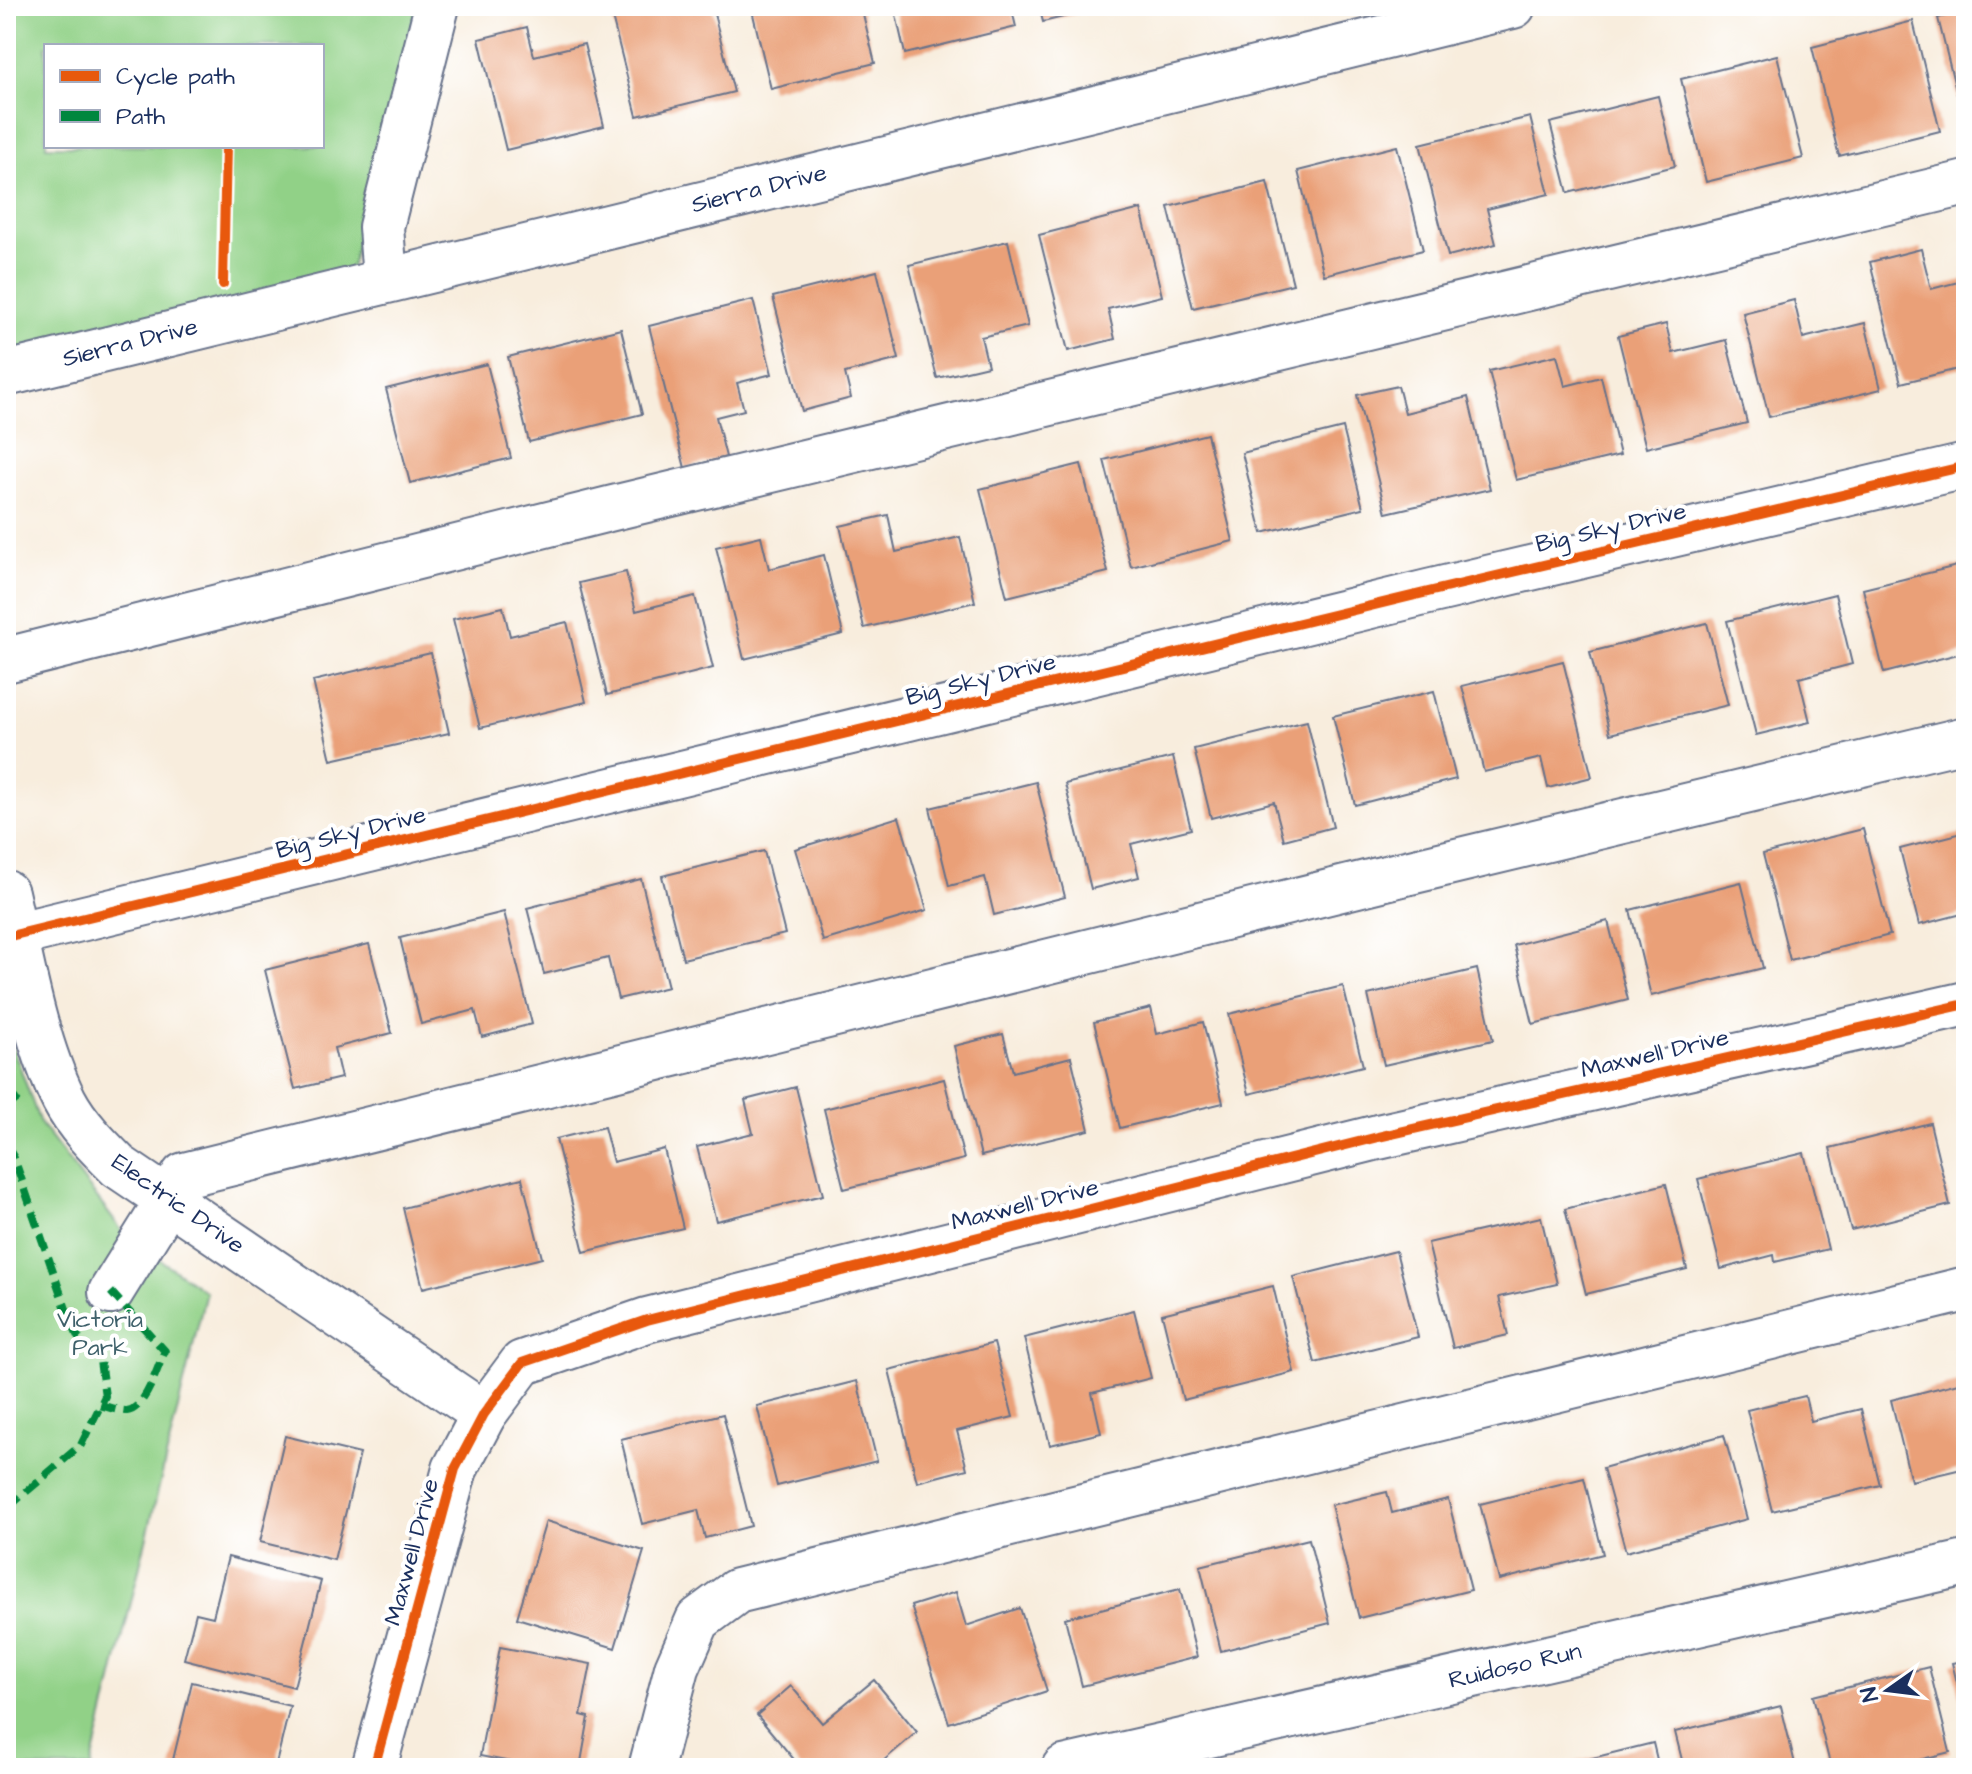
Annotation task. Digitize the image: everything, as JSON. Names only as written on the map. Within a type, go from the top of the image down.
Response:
[{"type":"street","points":[[385,279],[381,227],[437,6]]},
{"type":"street","name":"Sierra Drive","points":[[6,374],[1513,6]]},
{"type":"street","points":[[6,660],[613,508],[1966,183]]},
{"type":"street","name":"Big Sky Drive","points":[[11,936],[1412,596],[1966,466]]},
{"type":"street","points":[[111,1292],[184,1175],[1406,873],[1966,739]]},
{"type":"street","name":"Electric Drive","points":[[6,893],[11,936],[46,1058],[64,1101],[86,1132],[118,1166],[484,1414]]},
{"type":"street","name":"Maxwell Drive","points":[[374,1768],[455,1469],[484,1414],[522,1363],[647,1320],[1378,1137],[1966,1004]]},
{"type":"street","points":[[651,1768],[677,1668],[698,1620],[737,1591],[1966,1289]]},
{"type":"street","name":"Ruidoso Run","points":[[1064,1768],[1966,1563]]},
{"type":"green space","points":[[6,6],[417,6],[349,276],[6,357]]},
{"type":"green space","name":"Victoria Park","points":[[6,1028],[40,1123],[126,1236],[206,1292],[91,1768],[6,1768]]},
{"type":"building","points":[[658,6],[712,6],[734,92],[637,116],[612,17]]},
{"type":"building","points":[[751,6],[861,6],[875,63],[771,89]]},
{"type":"building","points":[[894,6],[1011,6],[1016,27],[905,54]]},
{"type":"building","points":[[1039,6],[1104,6],[1104,7],[1043,22]]},
{"type":"building","points":[[1966,11],[1966,126],[1965,127],[1938,18]]},
{"type":"building","points":[[1913,21],[1940,131],[1839,156],[1812,47]]},
{"type":"building","points":[[527,27],[534,56],[584,44],[604,126],[506,150],[479,39]]},
{"type":"building","points":[[1777,55],[1803,158],[1706,182],[1681,79]]},
{"type":"building","points":[[1658,96],[1675,166],[1568,193],[1550,123]]},
{"type":"building","points":[[1530,117],[1549,194],[1487,209],[1496,244],[1448,256],[1420,144]]},
{"type":"building","points":[[1397,146],[1423,250],[1324,275],[1298,171]]},
{"type":"building","points":[[1267,182],[1293,284],[1193,308],[1168,207]]},
{"type":"building","points":[[1141,209],[1162,296],[1108,309],[1115,339],[1068,351],[1039,235]]},
{"type":"building","points":[[1008,241],[1028,326],[981,337],[988,366],[937,378],[909,265]]},
{"type":"building","points":[[1921,249],[1931,289],[1966,280],[1966,367],[1901,383],[1870,262]]},
{"type":"building","points":[[877,271],[899,359],[845,373],[851,398],[802,411],[773,297]]},
{"type":"building","points":[[753,300],[772,374],[737,383],[744,410],[716,417],[726,457],[685,468],[649,326]]},
{"type":"building","points":[[1794,300],[1803,338],[1865,323],[1881,389],[1769,417],[1743,313]]},
{"type":"building","points":[[1666,324],[1673,353],[1726,340],[1747,423],[1646,448],[1618,336]]},
{"type":"building","points":[[621,329],[642,414],[529,442],[508,357]]},
{"type":"building","points":[[1557,355],[1565,386],[1601,377],[1620,455],[1516,480],[1489,371]]},
{"type":"building","points":[[487,364],[511,458],[410,483],[386,389]]},
{"type":"building","points":[[1398,386],[1405,413],[1468,397],[1490,489],[1386,513],[1357,395]]},
{"type":"building","points":[[1343,428],[1363,508],[1262,533],[1242,453]]},
{"type":"building","points":[[1207,434],[1233,541],[1131,567],[1104,460]]},
{"type":"building","points":[[1081,464],[1108,572],[1007,597],[980,489]]},
{"type":"building","points":[[888,515],[896,552],[960,537],[975,602],[864,628],[840,526]]},
{"type":"building","points":[[761,536],[769,569],[824,555],[843,634],[744,659],[716,547]]},
{"type":"building","points":[[1965,564],[1966,652],[1884,673],[1863,589]]},
{"type":"building","points":[[626,572],[636,611],[695,596],[713,668],[607,695],[579,583]]},
{"type":"building","points":[[1835,594],[1852,664],[1799,678],[1810,722],[1756,735],[1727,621]]},
{"type":"building","points":[[503,607],[510,636],[567,622],[586,702],[480,728],[453,619]]},
{"type":"building","points":[[1707,623],[1728,705],[1610,734],[1590,652]]},
{"type":"building","points":[[431,653],[449,733],[331,760],[313,681]]},
{"type":"building","points":[[1563,661],[1592,777],[1548,788],[1541,758],[1484,772],[1462,686]]},
{"type":"building","points":[[1434,691],[1456,779],[1355,805],[1333,716]]},
{"type":"building","points":[[1307,721],[1333,827],[1284,840],[1274,802],[1211,818],[1194,749]]},
{"type":"building","points":[[1173,757],[1191,829],[1131,844],[1139,877],[1091,889],[1065,784]]},
{"type":"building","points":[[1036,782],[1065,897],[994,915],[985,877],[949,886],[930,808]]},
{"type":"building","points":[[899,817],[927,910],[823,941],[795,849]]},
{"type":"building","points":[[1863,829],[1890,935],[1790,960],[1763,854]]},
{"type":"building","points":[[1966,832],[1966,913],[1919,925],[1900,849]]},
{"type":"building","points":[[764,851],[785,934],[683,959],[662,876]]},
{"type":"building","points":[[641,879],[668,987],[618,999],[608,958],[544,974],[527,908]]},
{"type":"building","points":[[1741,882],[1763,968],[1651,996],[1630,910]]},
{"type":"building","points":[[504,912],[532,1024],[482,1037],[475,1010],[421,1024],[400,938]]},
{"type":"building","points":[[1608,921],[1628,1000],[1533,1024],[1514,945]]},
{"type":"building","points":[[369,944],[392,1033],[334,1048],[341,1078],[295,1089],[265,970]]},
{"type":"building","points":[[1477,969],[1493,1040],[1384,1065],[1368,995]]},
{"type":"building","points":[[1343,986],[1363,1066],[1249,1094],[1229,1014]]},
{"type":"building","points":[[1151,1008],[1157,1034],[1203,1022],[1223,1103],[1120,1128],[1094,1022]]},
{"type":"building","points":[[1003,1034],[1013,1072],[1071,1057],[1089,1130],[981,1156],[954,1046]]},
{"type":"building","points":[[944,1079],[964,1159],[844,1189],[824,1109]]},
{"type":"building","points":[[796,1087],[823,1195],[716,1221],[697,1147],[753,1133],[745,1100]]},
{"type":"building","points":[[1930,1123],[1950,1205],[1851,1230],[1830,1148]]},
{"type":"building","points":[[604,1127],[613,1162],[664,1149],[683,1228],[584,1252],[556,1139]]},
{"type":"building","points":[[1804,1153],[1828,1249],[1775,1262],[1774,1255],[1721,1269],[1698,1179]]},
{"type":"building","points":[[522,1178],[542,1258],[423,1288],[403,1208]]},
{"type":"building","points":[[1666,1184],[1687,1269],[1586,1294],[1565,1209]]},
{"type":"building","points":[[1541,1217],[1557,1284],[1499,1297],[1508,1335],[1453,1348],[1428,1243]]},
{"type":"building","points":[[1396,1251],[1418,1337],[1315,1363],[1293,1277]]},
{"type":"building","points":[[1273,1286],[1294,1372],[1183,1400],[1162,1314]]},
{"type":"building","points":[[1134,1310],[1151,1378],[1092,1393],[1101,1433],[1050,1445],[1024,1338]]},
{"type":"building","points":[[994,1343],[1013,1417],[957,1431],[967,1469],[917,1482],[889,1370]]},
{"type":"building","points":[[857,1381],[877,1461],[777,1486],[757,1406]]},
{"type":"building","points":[[1966,1381],[1966,1468],[1911,1481],[1891,1400]]},
{"type":"building","points":[[1805,1396],[1811,1421],[1861,1409],[1880,1485],[1772,1511],[1747,1410]]},
{"type":"building","points":[[723,1414],[751,1526],[705,1538],[698,1510],[642,1524],[621,1439]]},
{"type":"building","points":[[1724,1435],[1747,1519],[1626,1552],[1603,1468]]},
{"type":"building","points":[[285,1436],[360,1454],[334,1560],[260,1542]]},
{"type":"building","points":[[1584,1478],[1603,1554],[1499,1580],[1480,1504]]},
{"type":"building","points":[[1387,1492],[1392,1513],[1448,1499],[1471,1590],[1359,1618],[1331,1505]]},
{"type":"building","points":[[546,1521],[644,1551],[615,1648],[517,1618]]},
{"type":"building","points":[[1309,1539],[1330,1623],[1221,1651],[1200,1566]]},
{"type":"building","points":[[228,1557],[321,1581],[294,1687],[184,1659],[196,1613],[213,1617]]},
{"type":"building","points":[[1180,1589],[1197,1657],[1082,1686],[1065,1618]]},
{"type":"building","points":[[956,1592],[966,1626],[1020,1608],[1047,1691],[949,1723],[911,1606]]},
{"type":"building","points":[[500,1647],[591,1664],[581,1715],[589,1717],[580,1768],[543,1768],[480,1756]]},
{"type":"building","points":[[1966,1660],[1966,1714],[1965,1714],[1952,1663]]},
{"type":"building","points":[[1929,1667],[1950,1752],[1911,1762],[1913,1768],[1831,1768],[1813,1696]]},
{"type":"building","points":[[874,1680],[917,1732],[875,1768],[801,1768],[757,1715],[791,1686],[822,1723]]},
{"type":"building","points":[[192,1682],[290,1706],[275,1768],[171,1768]]},
{"type":"building","points":[[1781,1706],[1796,1768],[1684,1768],[1675,1732]]},
{"type":"building","points":[[1653,1743],[1659,1768],[1556,1768],[1556,1767]]},
{"type":"marked path","points":[[6,1107],[24,1094]]},
{"type":"marked path","points":[[6,1145],[14,1158],[78,1337],[100,1361],[105,1396],[81,1445],[6,1509]]},
{"type":"marked path","points":[[100,1405],[124,1411],[134,1409],[145,1395],[165,1351],[111,1292]]},
{"type":"cycle path","points":[[223,284],[226,148]]},
{"type":"cycle path","points":[[6,937],[1428,592],[1966,466]]},
{"type":"cycle path","points":[[374,1768],[455,1469],[484,1414],[522,1363],[647,1320],[1378,1137],[1966,1004]]}]
